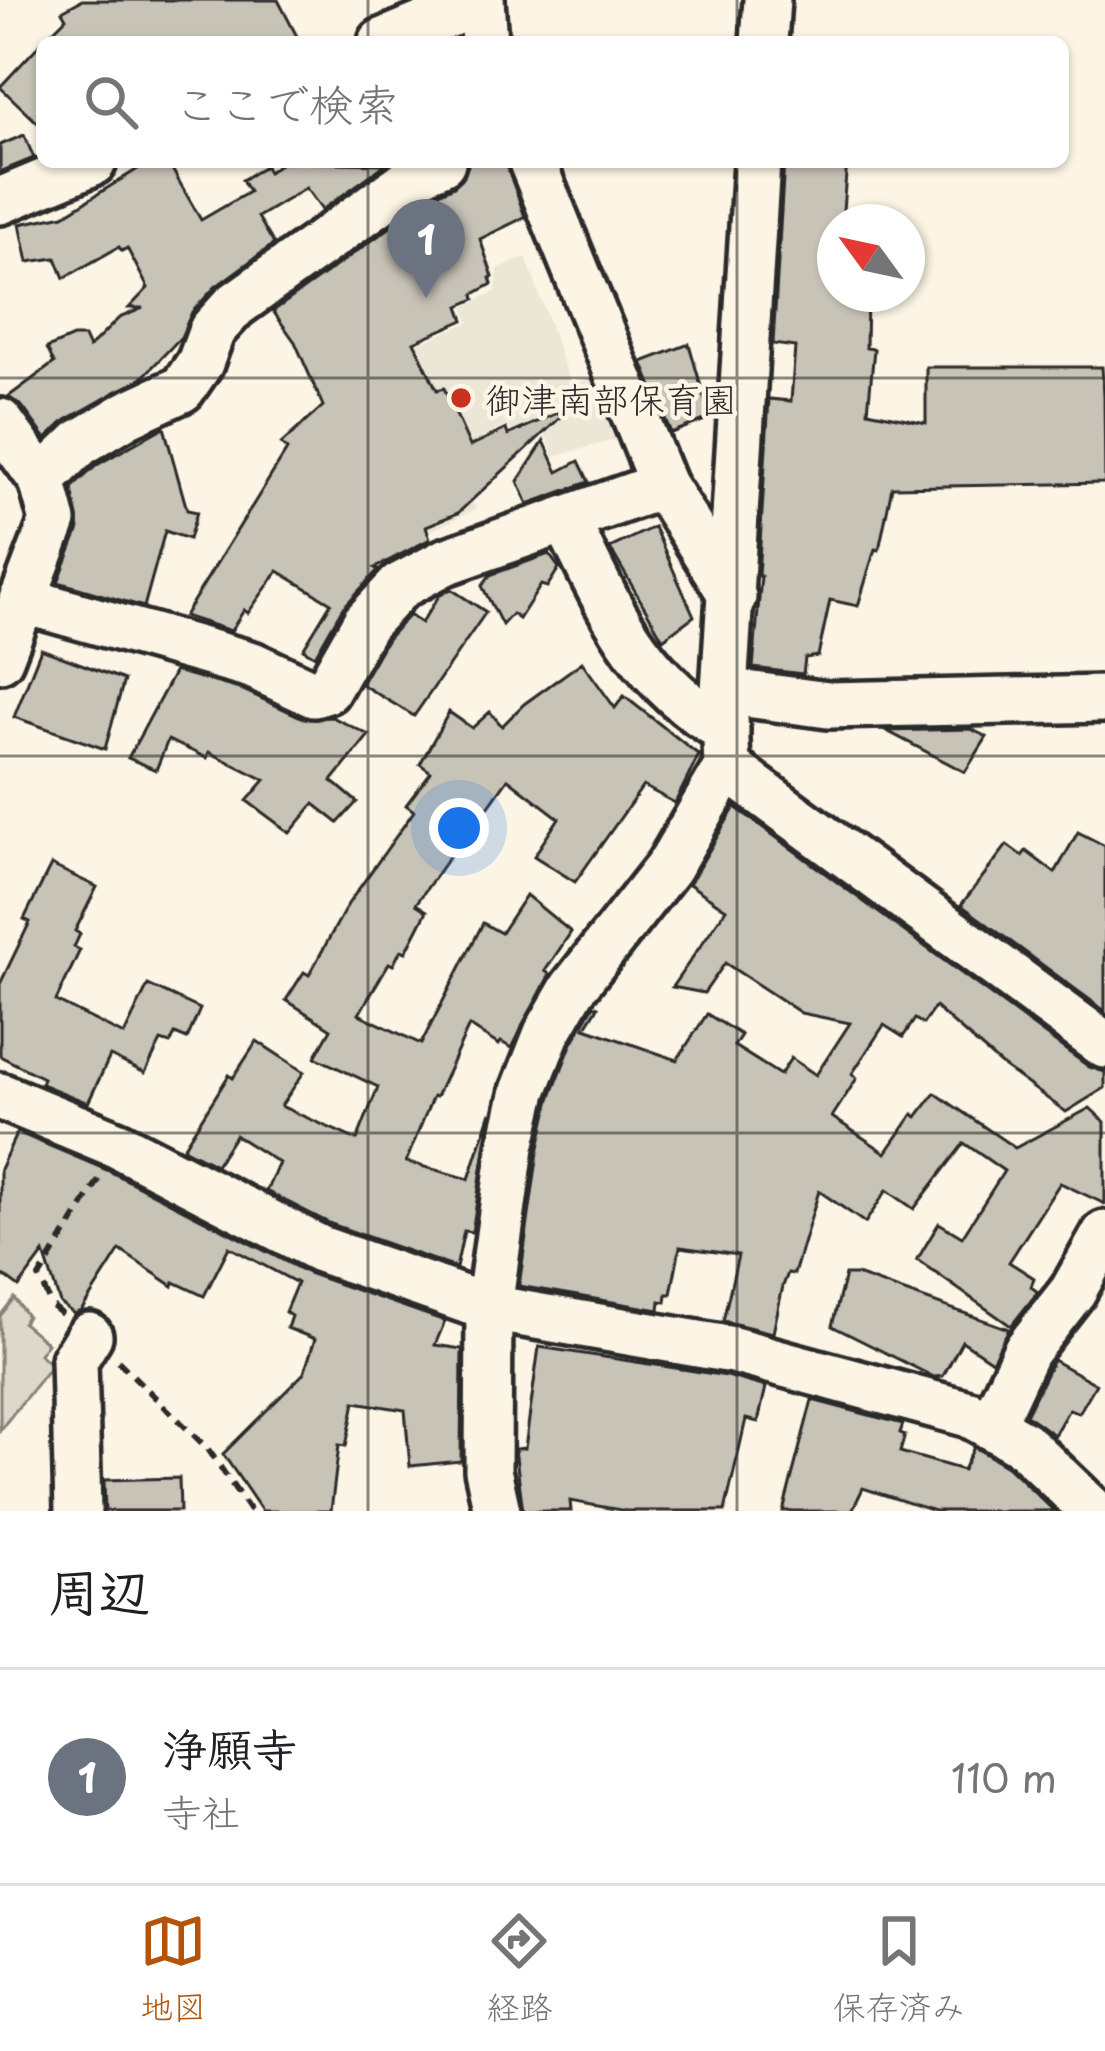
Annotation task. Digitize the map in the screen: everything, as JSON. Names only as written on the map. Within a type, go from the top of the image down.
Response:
[{"type":"street","points":[[396,36],[481,0],[484,36]]},
{"type":"street","points":[[764,36],[766,0]]},
{"type":"street","points":[[0,201],[79,168]]},
{"type":"street","points":[[42,480],[80,443],[182,389],[200,363],[212,330],[235,305],[428,168]]},
{"type":"street","points":[[534,168],[663,485],[733,597]]},
{"type":"street","points":[[497,1511],[488,1471],[489,1308],[511,1147],[524,1091],[547,1033],[572,988],[669,866],[726,729],[758,168]]},
{"type":"street","points":[[0,422],[42,480],[52,520],[0,658]]},
{"type":"street","points":[[22,600],[252,665],[314,694],[327,690],[365,622],[400,586],[445,562],[663,485]]},
{"type":"street","points":[[567,522],[624,638],[655,674],[1105,1045]]},
{"type":"street","points":[[726,729],[828,705],[1105,699]]},
{"type":"street","points":[[0,1096],[118,1145],[320,1250],[489,1308],[733,1350],[969,1414],[1023,1444],[1093,1511]]},
{"type":"street","points":[[992,1426],[1026,1352],[1089,1298],[1105,1234]]},
{"type":"street","points":[[78,1511],[74,1360],[88,1336]]},
{"type":"path","points":[[118,1145],[39,1277],[51,1305],[208,1449],[250,1511]]},
{"type":"shaded area","name":"御津南部保育園","points":[[526,257],[571,385],[595,376],[618,439],[554,457],[546,435],[519,447],[508,425],[454,452],[476,509],[431,531],[374,410],[334,426],[301,362],[379,314],[396,353],[469,322],[464,307],[496,291],[498,269]]},
{"type":"shaded area","points":[[14,1298],[27,1316],[23,1323],[47,1343],[39,1354],[52,1365],[0,1430],[0,1316]]},
{"type":"building","points":[[82,0],[278,0],[297,36],[48,36],[66,18],[62,11]]},
{"type":"building","points":[[36,48],[36,121],[0,87]]},
{"type":"building","points":[[24,135],[34,158],[0,172],[0,145]]},
{"type":"building","points":[[139,168],[171,168],[201,220],[249,192],[242,180],[262,168],[268,172],[274,168],[380,168],[322,210],[306,188],[258,217],[274,244],[215,287],[192,312],[181,337],[142,378],[66,420],[46,439],[22,406],[8,397],[54,363],[47,348],[84,337],[89,348],[119,318],[143,308],[129,308],[148,288],[127,248],[119,247],[64,278],[56,258],[28,262],[20,224],[64,215]]},
{"type":"building","points":[[467,168],[508,168],[525,217],[480,239],[492,284],[459,306],[464,320],[414,342],[437,390],[444,388],[470,446],[506,429],[508,435],[560,412],[563,415],[458,513],[426,526],[430,539],[375,568],[378,570],[342,609],[315,656],[303,649],[331,603],[278,571],[231,631],[184,616],[287,450],[281,444],[323,406],[295,342],[273,311],[464,177]]},
{"type":"building","points":[[784,168],[846,168],[844,204],[817,204],[817,312],[867,312],[866,348],[874,349],[868,411],[926,423],[926,367],[1102,367],[1105,483],[892,487],[879,550],[875,549],[858,606],[830,600],[818,656],[805,658],[803,674],[753,668],[769,399],[791,401],[795,347],[773,344]]},
{"type":"building","points":[[689,344],[710,418],[671,433],[642,362]]},
{"type":"building","points":[[164,427],[187,510],[197,512],[189,539],[165,531],[144,607],[58,582],[79,529],[72,488],[97,465]]},
{"type":"building","points":[[544,441],[558,472],[579,461],[589,482],[528,504],[518,481]]},
{"type":"building","points":[[654,527],[694,616],[663,639],[610,548]]},
{"type":"building","points":[[549,554],[559,568],[547,587],[541,585],[519,619],[512,614],[502,625],[482,586],[490,575]]},
{"type":"building","points":[[451,589],[486,612],[414,716],[361,684],[387,639],[409,615],[421,623],[439,596]]},
{"type":"building","points":[[41,649],[124,680],[105,749],[14,717]]},
{"type":"building","points":[[582,662],[615,708],[624,696],[699,755],[675,803],[643,786],[575,882],[534,856],[559,818],[508,779],[476,824],[467,818],[454,836],[460,841],[416,904],[427,911],[406,952],[401,950],[393,965],[389,963],[359,1014],[421,1044],[483,923],[501,933],[526,895],[571,932],[545,971],[550,974],[512,1048],[469,1026],[406,1162],[469,1179],[491,1112],[472,1232],[464,1231],[456,1268],[331,1224],[266,1191],[279,1163],[235,1135],[216,1165],[183,1148],[229,1075],[233,1078],[257,1041],[304,1072],[281,1106],[357,1140],[378,1087],[315,1057],[331,1029],[286,1000],[304,972],[309,975],[348,904],[414,811],[406,805],[431,772],[420,764],[449,712],[472,728],[490,712],[502,726]]},
{"type":"building","points":[[175,671],[243,690],[303,718],[332,717],[369,735],[332,781],[357,802],[338,823],[314,804],[290,833],[247,801],[265,780],[209,752],[207,758],[168,740],[156,770],[128,758]]},
{"type":"building","points":[[971,729],[987,737],[965,772],[887,731]]},
{"type":"building","points":[[735,807],[1089,1067],[1105,1072],[1105,1088],[1066,1112],[1000,1064],[935,1007],[923,1024],[915,1019],[903,1037],[884,1025],[852,1074],[857,1078],[832,1117],[886,1153],[913,1114],[917,1117],[935,1093],[1015,1148],[1090,1108],[1105,1122],[1105,1204],[1060,1183],[1009,1262],[1034,1278],[1031,1287],[1038,1292],[1011,1326],[917,1260],[939,1223],[962,1237],[1004,1171],[964,1143],[914,1209],[887,1190],[865,1223],[819,1191],[794,1274],[788,1273],[783,1286],[773,1333],[723,1321],[738,1255],[680,1247],[671,1294],[666,1302],[660,1301],[659,1310],[519,1286],[550,1099],[571,1045],[594,1005],[598,1007],[585,1028],[677,1060],[707,1014],[741,1035],[734,1046],[780,1075],[791,1058],[816,1075],[850,1023],[801,1013],[725,963],[704,993],[672,987],[726,909],[689,884]]},
{"type":"building","points":[[1078,832],[1105,846],[1105,1011],[961,905],[1007,845],[1022,856],[1026,851],[1055,873]]},
{"type":"building","points":[[51,865],[97,887],[75,931],[80,934],[74,947],[80,950],[56,1001],[124,1035],[148,985],[200,1009],[187,1039],[175,1034],[170,1044],[161,1041],[145,1073],[110,1056],[88,1103],[41,1084],[43,1078],[0,1056],[0,984]]},
{"type":"building","points":[[17,1132],[107,1170],[308,1273],[445,1321],[435,1345],[462,1349],[461,1461],[410,1466],[405,1410],[355,1402],[346,1446],[339,1445],[331,1511],[262,1511],[223,1454],[304,1373],[315,1339],[287,1328],[291,1316],[285,1312],[297,1283],[229,1247],[204,1296],[174,1282],[173,1286],[120,1250],[81,1311],[74,1314],[60,1303],[44,1253],[19,1287],[0,1273],[0,1169]]},
{"type":"building","points":[[845,1275],[857,1275],[1009,1329],[992,1361],[962,1341],[943,1376],[934,1377],[832,1326]]},
{"type":"building","points":[[539,1347],[727,1376],[766,1387],[758,1422],[746,1419],[725,1511],[626,1511],[570,1501],[571,1511],[523,1511],[515,1449],[525,1448]]},
{"type":"building","points":[[1053,1360],[1096,1384],[1079,1413],[1069,1409],[1054,1435],[1026,1415]]},
{"type":"building","points":[[812,1400],[903,1424],[900,1452],[963,1470],[974,1447],[1007,1466],[1054,1511],[934,1511],[863,1488],[852,1511],[783,1511]]},
{"type":"building","points":[[179,1478],[180,1511],[105,1511],[104,1480]]},
{"type":"place","name":"浄願寺","points":[[426,298]]},
{"type":"place","name":"御津南部保育園","points":[[461,398]]}]
